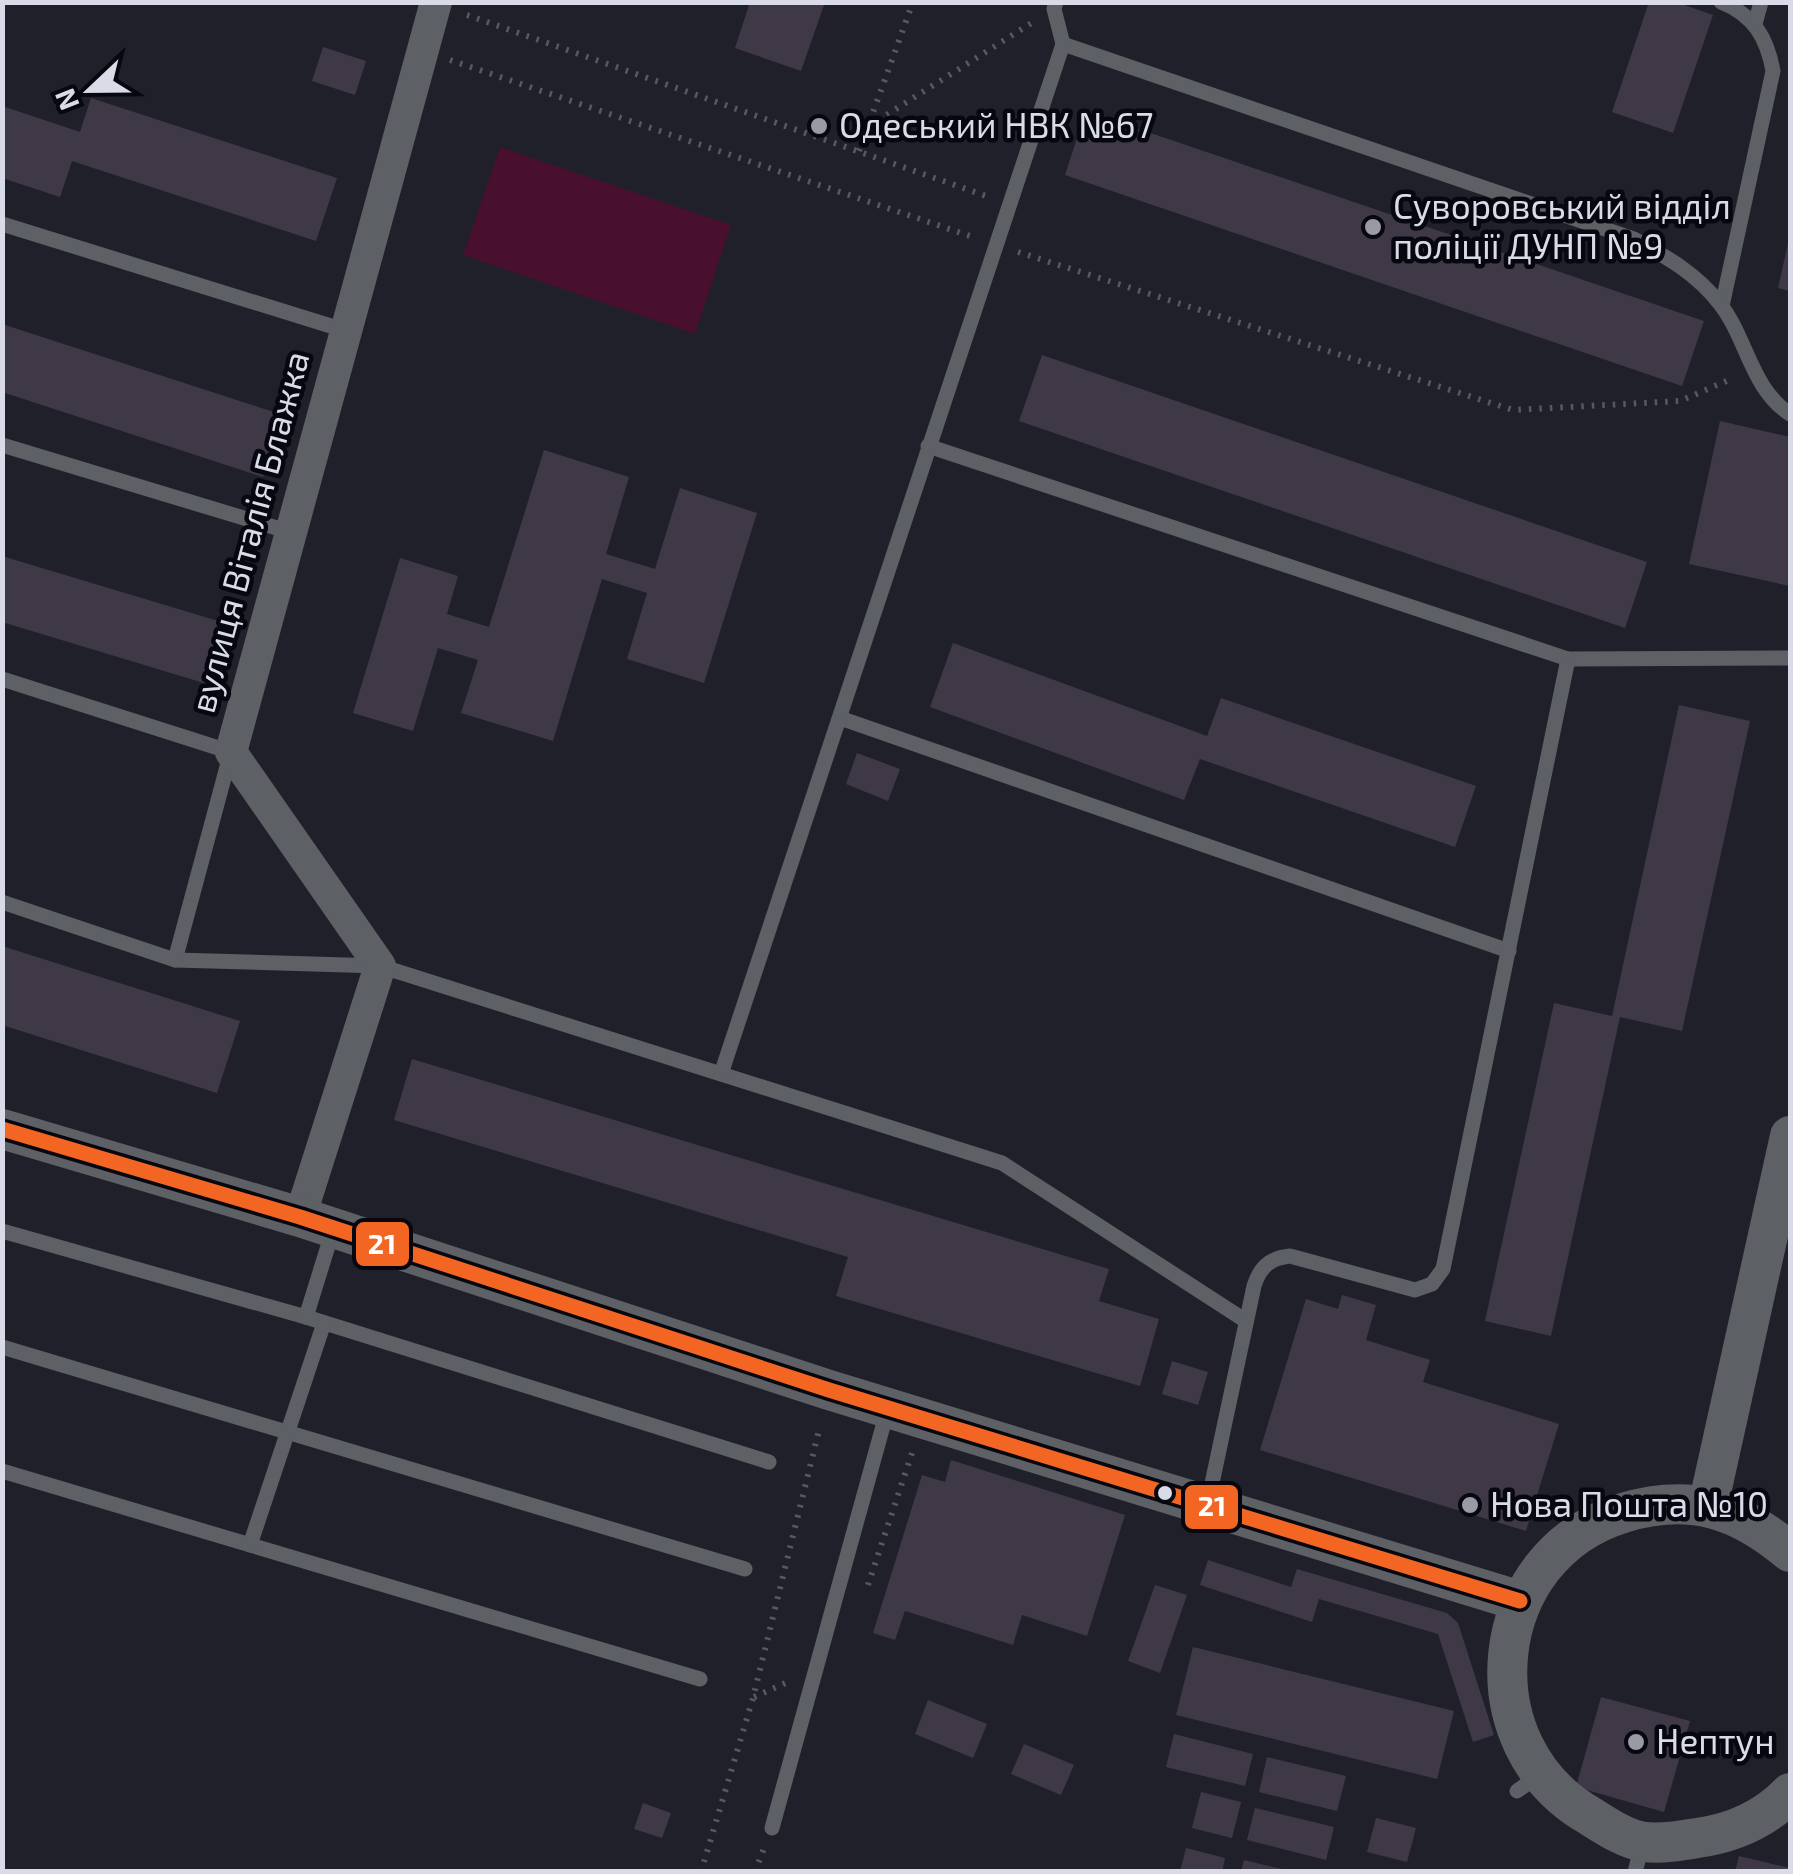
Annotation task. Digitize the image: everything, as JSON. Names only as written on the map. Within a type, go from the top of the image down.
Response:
[{"type":"street","name":"вулиця Віталія Блажка","points":[[380,966],[231,752],[437,4]]},
{"type":"street","points":[[316,1223],[380,966]]},
{"type":"street","points":[[2,1129],[316,1223],[829,1390],[1520,1602]]},
{"type":"street","points":[[1708,1506],[1790,1136]]},
{"type":"street","points":[[1790,1552],[1760,1526],[1708,1506],[1652,1504],[1598,1521],[1552,1554],[1520,1602],[1506,1656],[1509,1711],[1530,1762],[1529,1782],[1616,1832],[1639,1856],[1670,1842],[1726,1834],[1775,1809],[1790,1793]]},
{"type":"lane","points":[[1721,2],[1756,24],[1768,46],[1773,70],[1722,306]]},
{"type":"lane","points":[[1756,24],[1760,2]]},
{"type":"lane","points":[[722,1074],[1063,44],[1055,6]]},
{"type":"lane","points":[[1063,44],[1634,239],[1683,266],[1722,306],[1752,370],[1790,414]]},
{"type":"lane","points":[[2,224],[348,331]]},
{"type":"lane","points":[[2,445],[290,532]]},
{"type":"lane","points":[[928,446],[1568,659],[1790,658]]},
{"type":"lane","points":[[1207,1506],[1257,1276],[1270,1261],[1280,1257],[1314,1260],[1405,1289],[1424,1288],[1439,1277],[1568,659]]},
{"type":"lane","points":[[2,679],[231,752],[174,960]]},
{"type":"lane","points":[[840,718],[1509,951]]},
{"type":"lane","points":[[2,902],[174,960],[380,966],[1002,1164],[1246,1321]]},
{"type":"lane","points":[[306,1317],[316,1223]]},
{"type":"lane","points":[[2,1231],[306,1317],[769,1462]]},
{"type":"lane","points":[[250,1545],[324,1323]]},
{"type":"lane","points":[[2,1347],[745,1569]]},
{"type":"lane","points":[[772,1828],[888,1408]]},
{"type":"lane","points":[[2,1471],[700,1679]]},
{"type":"path","points":[[860,151],[913,2]]},
{"type":"path","points":[[437,4],[1010,204]]},
{"type":"path","points":[[869,126],[1055,6]]},
{"type":"path","points":[[425,52],[996,245],[1513,410],[1680,401],[1752,370]]},
{"type":"path","points":[[701,1872],[752,1698],[829,1390]]},
{"type":"shaded area","points":[[500,147],[731,225],[695,334],[463,255]]},
{"type":"building","points":[[750,2],[825,2],[801,71],[735,48]]},
{"type":"building","points":[[1649,2],[1676,2],[1713,15],[1673,133],[1612,112]]},
{"type":"building","points":[[323,47],[366,61],[355,95],[312,81]]},
{"type":"building","points":[[91,98],[337,178],[316,241],[72,161],[60,197],[2,178],[2,106],[80,132]]},
{"type":"building","points":[[1086,111],[1704,321],[1682,386],[1065,175]]},
{"type":"building","points":[[1790,239],[1790,291],[1778,288]]},
{"type":"building","points":[[2,324],[283,415],[263,477],[2,392]]},
{"type":"building","points":[[1042,355],[1647,562],[1625,628],[1019,421]]},
{"type":"building","points":[[1720,421],[1790,437],[1790,586],[1689,564]]},
{"type":"building","points":[[544,450],[629,477],[606,554],[655,569],[680,488],[757,513],[704,683],[627,659],[647,593],[602,579],[553,741],[461,713],[478,660],[438,648],[413,731],[353,713],[400,558],[458,576],[447,614],[489,627]]},
{"type":"building","points":[[2,556],[235,626],[217,687],[2,622]]},
{"type":"building","points":[[953,643],[1207,736],[1221,698],[1476,786],[1455,847],[1200,759],[1184,800],[930,707]]},
{"type":"building","points":[[1679,705],[1750,721],[1682,1031],[1620,1017],[1551,1336],[1485,1321],[1554,1003],[1612,1016]]},
{"type":"building","points":[[857,753],[900,769],[888,801],[846,784]]},
{"type":"building","points":[[2,946],[240,1021],[217,1093],[2,1025]]},
{"type":"building","points":[[412,1059],[1109,1269],[1099,1301],[1159,1319],[1140,1386],[836,1296],[848,1257],[394,1120]]},
{"type":"building","points":[[1342,1295],[1376,1305],[1366,1340],[1430,1360],[1423,1382],[1559,1424],[1526,1531],[1260,1450],[1306,1299],[1338,1309]]},
{"type":"building","points":[[1172,1361],[1208,1372],[1198,1405],[1162,1394]]},
{"type":"building","points":[[951,1460],[1125,1515],[1087,1636],[1022,1615],[1013,1645],[905,1611],[895,1640],[873,1633],[922,1475],[945,1482]]},
{"type":"building","points":[[1208,1560],[1291,1587],[1297,1569],[1447,1613],[1458,1623],[1494,1735],[1473,1742],[1438,1634],[1319,1599],[1312,1622],[1200,1585]]},
{"type":"building","points":[[1155,1585],[1187,1595],[1160,1673],[1128,1661]]},
{"type":"building","points":[[1193,1647],[1454,1711],[1437,1779],[1176,1715]]},
{"type":"building","name":"Нептун","points":[[1601,1697],[1690,1721],[1664,1812],[1576,1787]]},
{"type":"building","points":[[928,1700],[987,1724],[973,1758],[915,1734]]},
{"type":"building","points":[[1174,1734],[1253,1754],[1245,1786],[1166,1767]]},
{"type":"building","points":[[1024,1744],[1074,1765],[1061,1795],[1011,1774]]},
{"type":"building","points":[[1267,1757],[1346,1776],[1337,1811],[1259,1792]]},
{"type":"building","points":[[1201,1792],[1241,1802],[1232,1838],[1192,1828]]},
{"type":"building","points":[[643,1803],[671,1813],[662,1838],[634,1829]]},
{"type":"building","points":[[1255,1808],[1334,1827],[1326,1860],[1247,1840]]},
{"type":"building","points":[[1376,1818],[1416,1828],[1407,1862],[1367,1852]]},
{"type":"building","points":[[1186,1848],[1225,1858],[1222,1872],[1180,1872]]},
{"type":"building","points":[[1739,1856],[1790,1868],[1790,1872],[1735,1872]]},
{"type":"building","points":[[1244,1860],[1286,1870],[1286,1872],[1241,1872]]},
{"type":"transit line","name":"21","points":[[2,1129],[300,1217],[829,1390],[1520,1601]]},
{"type":"place","name":"Одеський НВК №67","points":[[819,126]]},
{"type":"place","name":"Суворовський відділ поліції ДУНП №9","points":[[1373,227]]},
{"type":"place","name":"Нова Пошта №10","points":[[1470,1505]]},
{"type":"place","name":"Нептун","points":[[1636,1742]]}]
